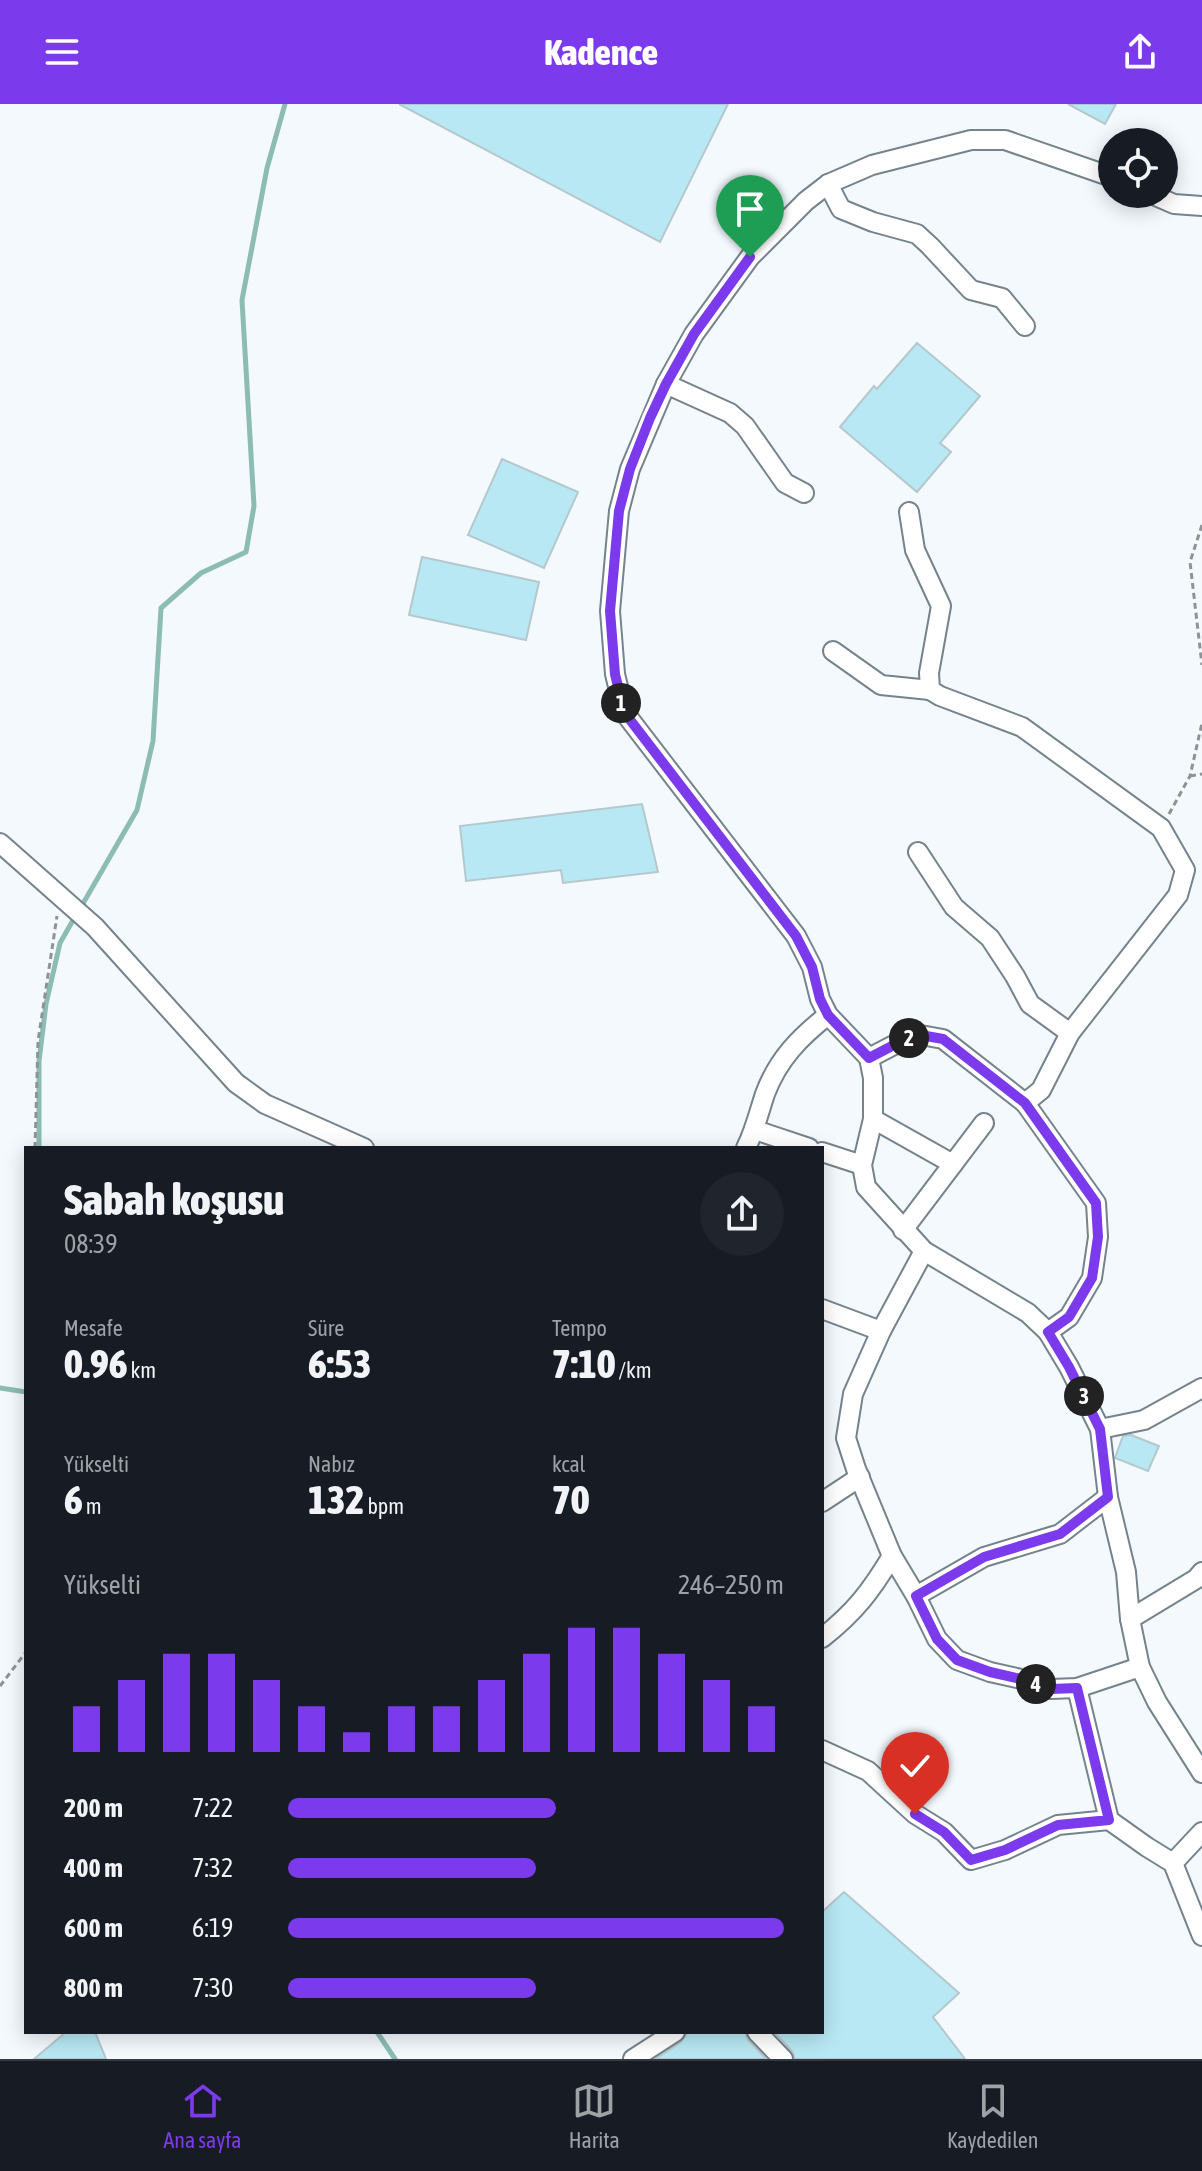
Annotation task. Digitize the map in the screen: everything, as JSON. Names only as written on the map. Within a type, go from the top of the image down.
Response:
[{"type":"street","points":[[1098,172],[1005,140],[971,140],[872,165],[828,184],[806,201],[750,257],[694,334],[666,384],[630,469],[619,511],[610,611],[615,674],[624,712],[796,936],[812,967],[820,999],[828,1015],[869,1058],[873,1078],[873,1119],[862,1165],[866,1187],[924,1251],[1028,1313],[1048,1332],[1069,1367],[1100,1429],[1108,1497],[1126,1572],[1130,1619],[1140,1667],[1157,1702],[1202,1773]]},
{"type":"street","points":[[828,184],[841,209],[917,234],[971,290],[1002,298],[1025,326]]},
{"type":"street","points":[[1178,204],[1202,206]]},
{"type":"street","points":[[666,384],[730,413],[745,426],[785,483],[804,493]]},
{"type":"street","points":[[909,512],[915,550],[941,606],[929,673],[930,690]]},
{"type":"street","points":[[833,651],[881,685],[930,690],[1022,727],[1161,828],[1185,870],[1202,878]]},
{"type":"street","points":[[0,843],[95,927],[236,1083],[265,1104],[360,1146]]},
{"type":"street","points":[[918,852],[954,907],[990,938],[1030,1004],[1070,1033]]},
{"type":"street","points":[[1025,1103],[1041,1090],[1070,1033],[1178,895],[1185,870]]},
{"type":"street","points":[[747,1146],[776,1068],[802,1036],[828,1015]]},
{"type":"street","points":[[869,1058],[915,1034],[943,1039],[1025,1103],[1096,1203],[1098,1237],[1092,1278],[1069,1317],[1048,1332]]},
{"type":"street","points":[[873,1119],[953,1164]]},
{"type":"street","points":[[903,1230],[984,1123]]},
{"type":"street","points":[[755,1130],[803,1146]]},
{"type":"street","points":[[824,1153],[862,1165]]},
{"type":"street","points":[[924,1251],[881,1331],[853,1394],[846,1438],[892,1556],[937,1639],[957,1660],[1051,1689],[1077,1688],[1140,1667]]},
{"type":"street","points":[[824,1310],[881,1331]]},
{"type":"street","points":[[1100,1429],[1144,1420],[1202,1388]]},
{"type":"street","points":[[824,1501],[860,1477]]},
{"type":"street","points":[[916,1596],[984,1557],[1060,1534],[1108,1497]]},
{"type":"street","points":[[824,1636],[844,1621],[872,1589],[892,1556]]},
{"type":"street","points":[[1130,1619],[1196,1579],[1202,1572]]},
{"type":"street","points":[[1077,1688],[1109,1820]]},
{"type":"street","points":[[824,1751],[868,1771],[915,1814],[944,1832],[971,1860],[1005,1850],[1058,1825],[1109,1820],[1173,1863],[1202,1936]]},
{"type":"street","points":[[1173,1863],[1202,1832]]},
{"type":"street","points":[[633,2059],[672,2034]]},
{"type":"street","points":[[759,2034],[783,2059]]},
{"type":"path","points":[[1202,525],[1190,562],[1202,665]]},
{"type":"path","points":[[1161,828],[1190,776],[1202,723]]},
{"type":"path","points":[[1190,776],[1202,774]]},
{"type":"path","points":[[35,1146],[38,1041],[62,898]]},
{"type":"path","points":[[0,1686],[24,1655]]},
{"type":"building","points":[[399,104],[728,104],[660,242]]},
{"type":"building","points":[[1068,104],[1116,104],[1105,124]]},
{"type":"building","points":[[917,343],[980,396],[940,443],[951,452],[917,492],[840,427],[874,386],[877,389]]},
{"type":"building","points":[[502,459],[578,492],[544,568],[468,535]]},
{"type":"building","points":[[422,557],[539,582],[526,640],[409,615]]},
{"type":"building","points":[[642,804],[658,872],[563,883],[561,870],[466,881],[460,826]]},
{"type":"building","points":[[1131,1435],[1159,1446],[1148,1471],[1115,1458],[1123,1436]]},
{"type":"building","points":[[844,1892],[959,1993],[933,2017],[965,2059],[795,2059],[792,2051],[776,2034],[824,2034],[824,1910]]},
{"type":"building","points":[[64,2034],[96,2034],[106,2059],[34,2059]]},
{"type":"building","points":[[687,2034],[746,2034],[766,2059],[655,2059],[681,2042]]},
{"type":"waterway","points":[[81,907],[137,810],[153,741],[161,608],[201,573],[246,552],[254,506],[242,300],[267,168],[285,104]]},
{"type":"waterway","points":[[39,1146],[39,1061],[46,1004],[60,943],[76,915]]},
{"type":"waterway","points":[[0,1388],[24,1392]]},
{"type":"waterway","points":[[378,2034],[395,2059]]},
{"type":"route","points":[[750,257],[694,334],[666,384],[630,469],[619,511],[610,611],[615,674],[624,712],[796,936],[812,967],[820,999],[828,1015],[869,1058],[915,1034],[943,1039],[1025,1103],[1096,1203],[1098,1237],[1092,1278],[1069,1317],[1048,1332],[1100,1429],[1108,1497],[1060,1534],[984,1557],[916,1596],[937,1639],[957,1660],[1051,1689],[1077,1688],[1109,1820],[1058,1825],[1005,1850],[971,1860],[944,1832],[915,1814]]}]
